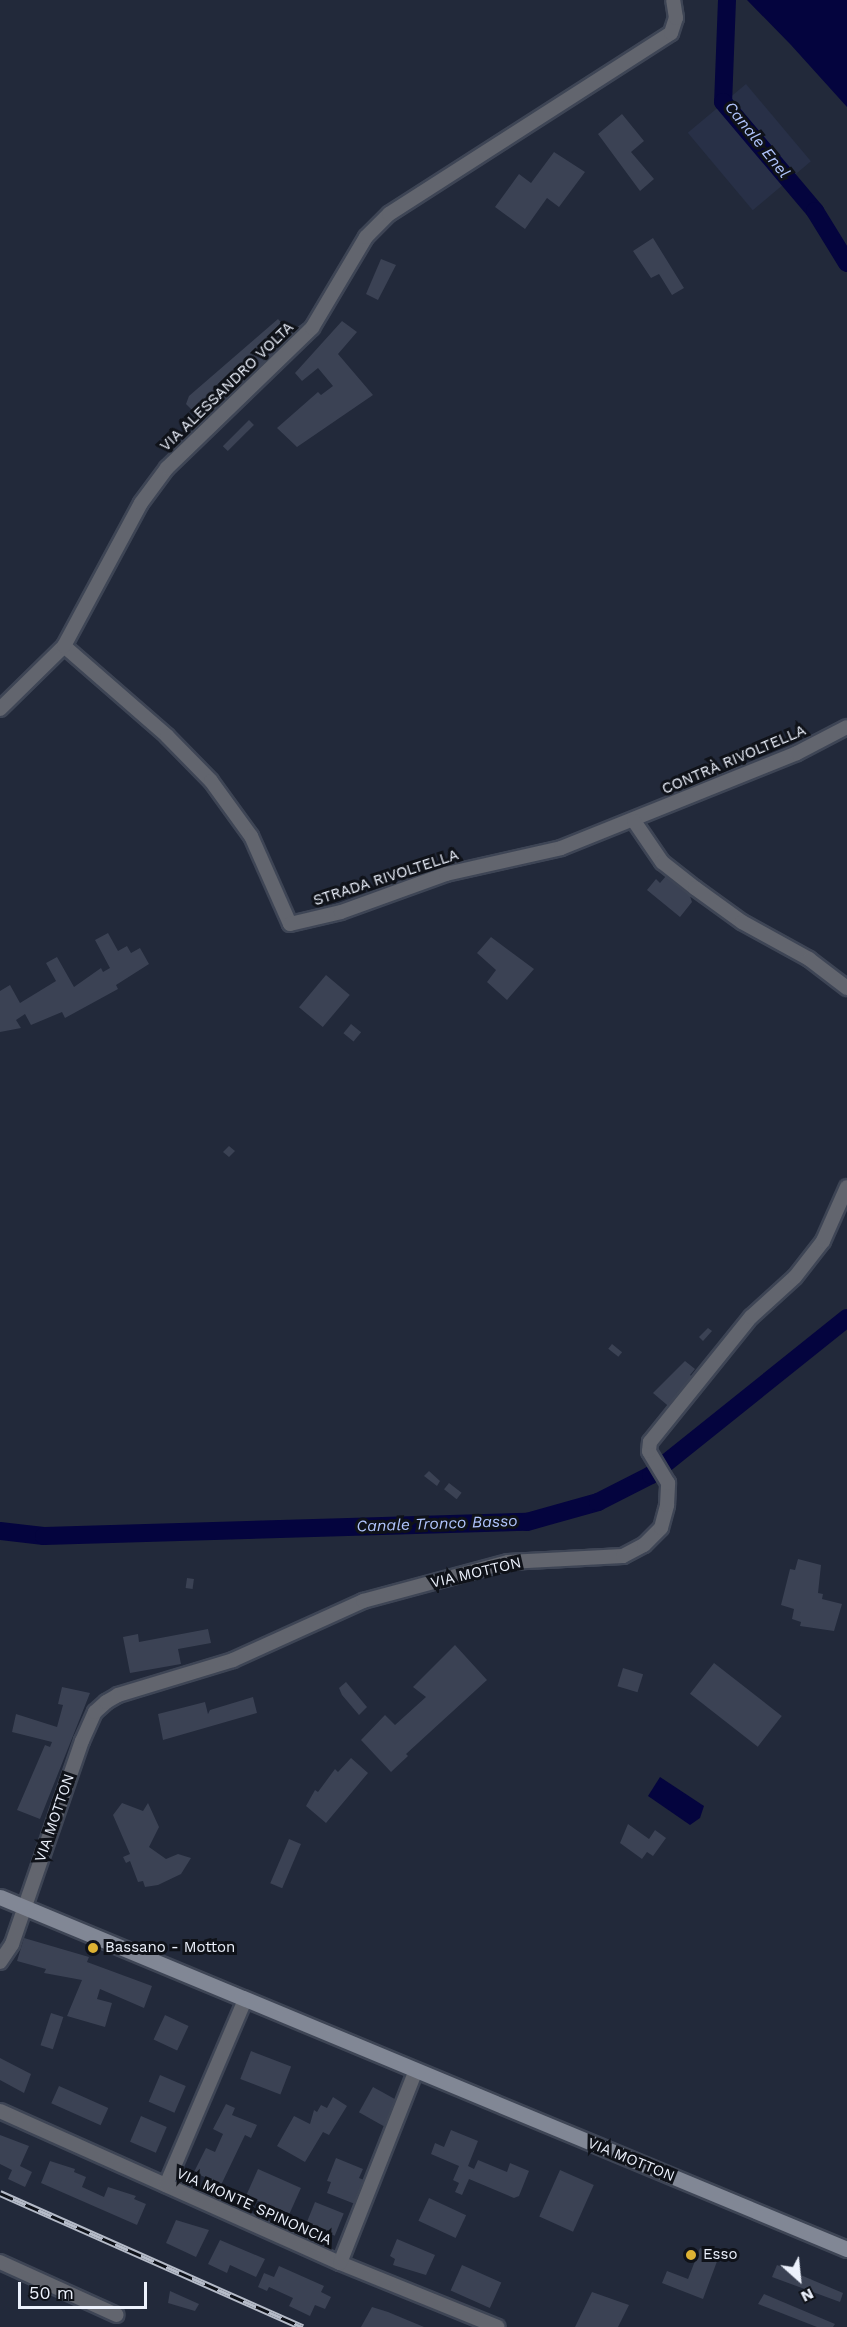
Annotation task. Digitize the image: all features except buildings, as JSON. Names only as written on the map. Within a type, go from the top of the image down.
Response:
[{"type":"main road","name":"VIA MOTTON","points":[[0,1897],[25,1905],[245,2000],[847,2249]]},
{"type":"street","name":"VIA ALESSANDRO VOLTA","points":[[0,709],[64,646],[141,503],[167,468],[312,328],[345,269],[381,222],[670,33],[676,18],[673,0]]},
{"type":"street","name":"STRADA RIVOLTELLA","points":[[64,646],[167,736],[211,782],[251,836],[290,924],[341,912],[446,874],[561,848],[634,821]]},
{"type":"street","name":"CONTRÀ RIVOLTELLA","points":[[634,821],[797,753],[847,728]]},
{"type":"street","points":[[634,821],[662,862],[742,922],[809,959],[847,988]]},
{"type":"street","name":"VIA MOTTON","points":[[25,1905],[82,1741],[95,1712],[106,1702],[233,1660],[363,1601],[508,1562],[623,1556],[644,1545],[661,1528],[668,1484],[649,1451],[656,1433],[751,1317],[795,1277],[823,1242],[847,1186]]},
{"type":"street","points":[[0,1962],[12,1944],[25,1905]]},
{"type":"street","points":[[166,2186],[245,2000]]},
{"type":"street","points":[[340,2263],[416,2070]]},
{"type":"street","name":"VIA MONTE SPINONCIA","points":[[0,2111],[340,2263],[498,2327]]},
{"type":"street","points":[[0,2262],[117,2315]]},
{"type":"shaded area","points":[[747,0],[847,0],[847,107],[791,45]]},
{"type":"shaded area","points":[[746,84],[811,161],[753,210],[688,133]]},
{"type":"shaded area","points":[[660,1777],[704,1806],[700,1818],[690,1825],[648,1796]]},
{"type":"waterway","name":"Canale Enel","points":[[727,0],[723,102],[815,211],[847,263]]},
{"type":"waterway","name":"Canale Tronco Basso","points":[[0,1531],[44,1536],[527,1522],[598,1502],[651,1475],[847,1318]]},
{"type":"railway","points":[[0,2193],[303,2327]]},
{"type":"place","name":"Bassano - Motton","points":[[93,1948]]},
{"type":"place","name":"Esso","points":[[691,2255]]}]
